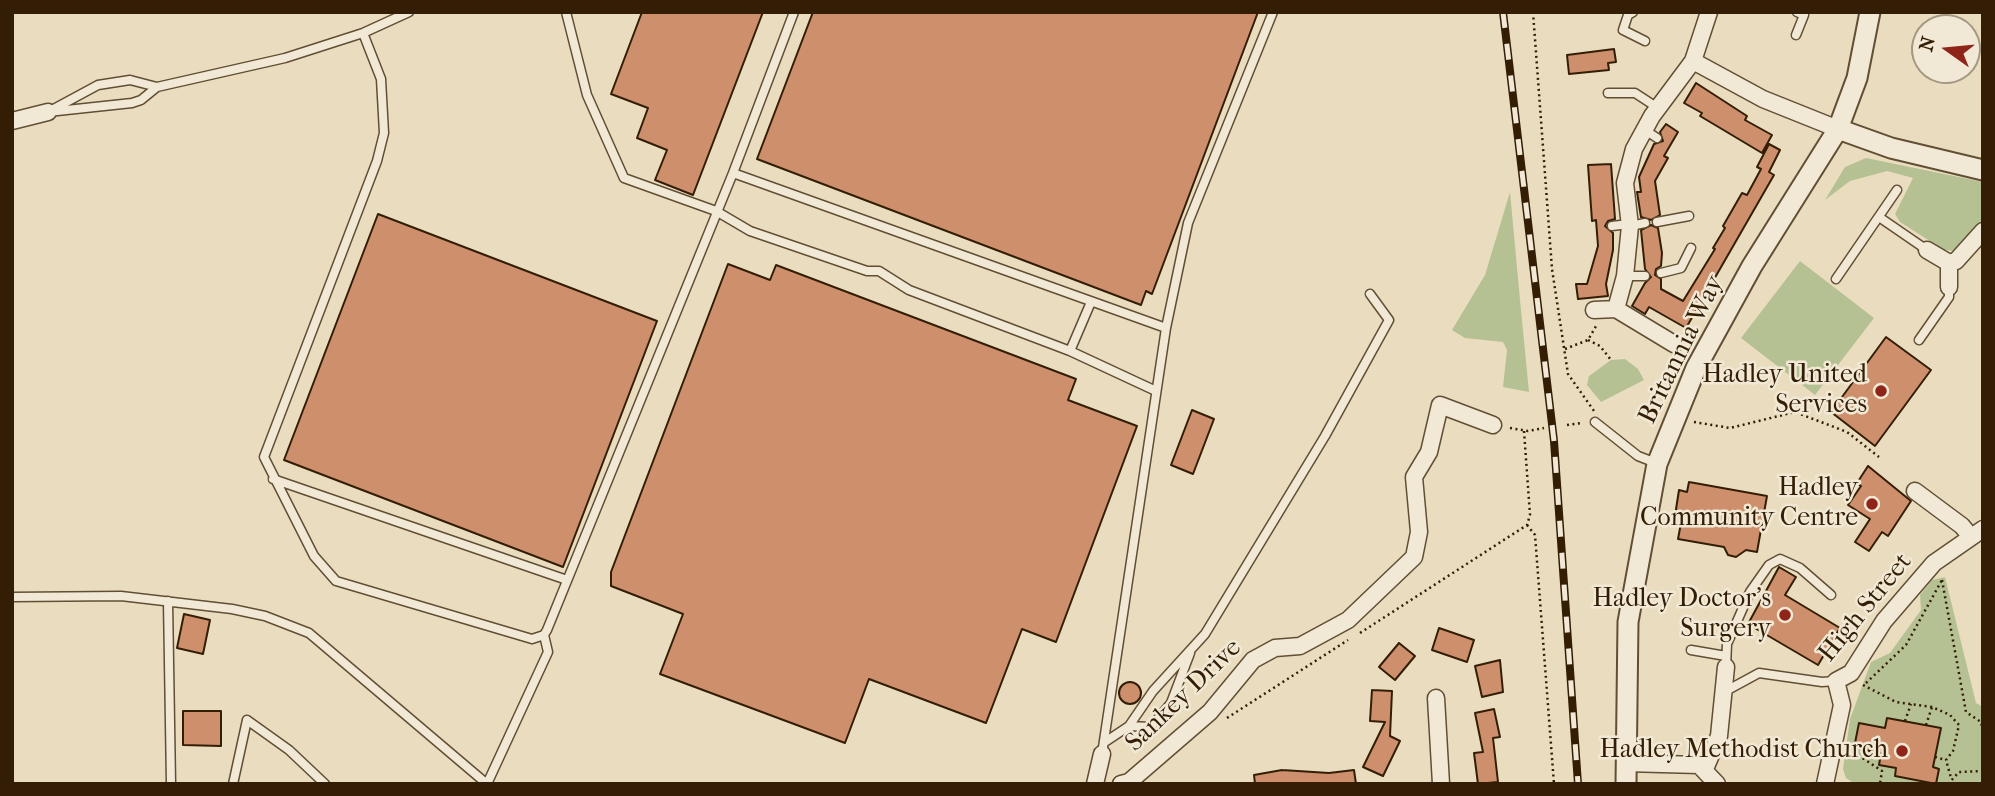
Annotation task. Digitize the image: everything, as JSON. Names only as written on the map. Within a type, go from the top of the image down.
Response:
[{"type":"street","points":[[1674,344],[1603,309],[1625,276],[1629,225],[1625,183],[1634,149],[1651,134],[1658,108],[1693,61],[1709,12]]},
{"type":"street","name":"Britannia Way","points":[[1626,784],[1628,622],[1657,464],[1675,413],[1696,368],[1752,266],[1838,129],[1857,78],[1870,12]]},
{"type":"street","points":[[1693,61],[1763,99],[1838,129],[1891,148],[1983,170]]},
{"type":"street","points":[[12,121],[48,113]]},
{"type":"street","points":[[1949,263],[1962,256],[1983,231]]},
{"type":"street","points":[[1927,250],[1949,263]]},
{"type":"street","points":[[1949,263],[1949,286]]},
{"type":"street","name":"Sankey Drive","points":[[1121,784],[1129,782],[1210,712],[1253,660],[1275,648],[1300,646],[1348,620],[1413,556],[1419,532],[1414,477],[1429,452],[1440,405],[1493,425]]},
{"type":"street","points":[[1915,491],[1962,526],[1977,533]]},
{"type":"street","name":"High Street","points":[[1825,784],[1842,705],[1838,687],[1851,673],[1884,621],[1934,563],[1977,533]]},
{"type":"street","points":[[1705,769],[1720,736],[1726,662]]},
{"type":"street","points":[[1436,698],[1441,784]]},
{"type":"street","points":[[1097,783],[1104,748]]},
{"type":"street","points":[[1625,763],[1689,763],[1705,769],[1717,784]]},
{"type":"lane","points":[[48,113],[132,103],[141,100],[157,87],[285,58],[363,33],[409,12]]},
{"type":"lane","points":[[566,12],[587,95],[624,178],[716,211],[750,230],[867,271],[879,271],[909,290],[1070,351],[1156,391]]},
{"type":"lane","points":[[12,597],[121,596],[168,601],[265,616],[309,633],[487,784],[548,652],[544,635],[733,173],[794,12]]},
{"type":"lane","points":[[1104,748],[1110,688],[1166,328],[1188,223],[1273,12]]},
{"type":"lane","points":[[1633,12],[1628,15],[1623,30],[1645,40]]},
{"type":"lane","points":[[1796,35],[1804,15],[1797,12]]},
{"type":"lane","points":[[363,33],[381,79],[384,133],[377,161],[264,457],[273,480],[314,556],[336,582],[524,639],[544,635]]},
{"type":"lane","points":[[48,113],[103,84],[130,80],[157,87]]},
{"type":"lane","points":[[1608,93],[1635,93],[1658,108]]},
{"type":"lane","points":[[733,173],[1166,328]]},
{"type":"lane","points":[[1836,279],[1897,190]]},
{"type":"lane","points":[[1657,222],[1689,216]]},
{"type":"lane","points":[[1879,217],[1927,250]]},
{"type":"lane","points":[[1661,273],[1681,268],[1691,248]]},
{"type":"lane","points":[[1625,276],[1645,276]]},
{"type":"lane","points":[[1919,340],[1949,297],[1949,286]]},
{"type":"lane","points":[[1104,748],[1129,726],[1153,691],[1205,634],[1325,436],[1389,320],[1370,294]]},
{"type":"lane","points":[[1070,351],[1091,302]]},
{"type":"lane","points":[[1595,422],[1638,456],[1657,464]]},
{"type":"lane","points":[[273,480],[567,580]]},
{"type":"lane","points":[[1691,650],[1726,662],[1727,644],[1750,592],[1769,565],[1780,559],[1800,568],[1831,595]]},
{"type":"lane","points":[[168,601],[171,784]]},
{"type":"lane","points":[[1129,726],[1151,727],[1171,703],[1189,653]]},
{"type":"lane","points":[[1724,692],[1759,673],[1822,682],[1838,687]]},
{"type":"lane","points":[[233,784],[247,720],[289,750],[325,784]]},
{"type":"path","points":[[1533,12],[1552,269],[1569,374],[1594,410],[1595,422],[1567,425]]},
{"type":"path","points":[[1565,349],[1588,340],[1603,309]]},
{"type":"path","points":[[1588,340],[1600,346],[1611,360]]},
{"type":"path","points":[[1675,413],[1701,425],[1730,428],[1795,412],[1847,432],[1879,457]]},
{"type":"path","points":[[1493,425],[1528,431],[1544,428]]},
{"type":"path","points":[[1527,525],[1535,534],[1555,784]]},
{"type":"path","points":[[1934,563],[1942,580],[1966,712],[1981,722],[1983,731]]},
{"type":"path","points":[[1863,685],[1906,645],[1942,580]]},
{"type":"path","points":[[1838,687],[1863,685],[1896,702],[1932,707],[1950,715],[1959,725],[1953,751],[1946,760]]},
{"type":"path","points":[[1905,721],[1911,704]]},
{"type":"path","points":[[1926,725],[1932,707]]},
{"type":"path","points":[[1835,745],[1848,748],[1882,771],[1880,784]]},
{"type":"path","points":[[1935,757],[1946,760]]},
{"type":"path","points":[[1946,760],[1951,778]]},
{"type":"path","points":[[1948,784],[1959,772],[1983,769]]},
{"type":"green space","points":[[1866,158],[1983,182],[1983,225],[1955,251],[1944,250],[1900,222],[1895,214],[1913,178],[1887,171],[1850,181],[1825,200],[1845,167]]},
{"type":"green space","points":[[1510,192],[1529,392],[1503,387],[1507,350],[1503,342],[1465,338],[1452,330],[1485,275]]},
{"type":"green space","points":[[1800,261],[1874,318],[1815,395],[1741,338]]},
{"type":"green space","points":[[1625,359],[1638,369],[1644,380],[1601,402],[1587,385],[1589,376],[1611,360]]},
{"type":"green space","points":[[1945,577],[1976,703],[1983,707],[1983,784],[1936,784],[1939,769],[1933,767],[1940,728],[1888,718],[1885,728],[1854,748],[1881,753],[1879,765],[1896,768],[1895,776],[1932,784],[1852,782],[1846,778],[1843,769],[1850,719],[1871,662],[1890,653],[1921,610],[1920,595],[1932,580]]},
{"type":"building","points":[[642,12],[763,12],[693,195],[655,180],[667,150],[637,138],[648,108],[611,94]]},
{"type":"building","points":[[813,12],[1258,12],[1152,294],[1146,291],[1141,305],[757,159]]},
{"type":"building","points":[[1614,49],[1616,62],[1608,63],[1609,70],[1569,74],[1567,55]]},
{"type":"building","points":[[1696,83],[1747,116],[1745,120],[1772,135],[1762,153],[1700,116],[1702,113],[1684,103]]},
{"type":"building","points":[[1666,124],[1678,132],[1664,156],[1668,158],[1655,181],[1660,215],[1651,220],[1641,217],[1637,192],[1641,192],[1639,177],[1654,144],[1663,141],[1660,132]]},
{"type":"building","points":[[1769,144],[1780,150],[1769,172],[1774,175],[1686,328],[1649,307],[1645,314],[1632,306],[1651,277],[1645,269],[1641,230],[1651,225],[1658,228],[1662,253],[1661,266],[1656,269],[1655,275],[1661,279],[1661,289],[1683,301],[1715,249],[1713,248],[1725,228],[1723,226],[1742,193],[1747,195],[1761,169],[1757,167]]},
{"type":"building","points":[[1611,164],[1615,219],[1608,221],[1605,226],[1613,233],[1613,250],[1606,284],[1608,296],[1578,299],[1576,284],[1587,284],[1598,246],[1596,220],[1592,221],[1588,165]]},
{"type":"building","points":[[378,214],[657,321],[563,567],[284,460]]},
{"type":"building","points":[[728,264],[770,280],[776,265],[1076,379],[1068,400],[1137,426],[1056,642],[1022,629],[986,723],[869,679],[845,743],[660,674],[683,614],[611,586],[611,572]]},
{"type":"building","name":"Hadley United Services","points":[[1886,337],[1931,370],[1875,446],[1831,412]]},
{"type":"building","points":[[1192,410],[1214,419],[1193,474],[1171,465]]},
{"type":"building","points":[[1868,466],[1911,501],[1888,536],[1882,532],[1869,551],[1855,542],[1870,519],[1848,505],[1861,486],[1857,483]]},
{"type":"building","points":[[1689,482],[1767,496],[1757,552],[1746,550],[1736,557],[1728,555],[1724,547],[1678,539],[1681,523],[1674,522],[1679,490],[1687,492]]},
{"type":"building","name":"Hadley Doctor's Surgery","points":[[1779,567],[1796,577],[1785,595],[1840,628],[1818,665],[1748,624]]},
{"type":"building","points":[[184,614],[210,620],[203,654],[177,648]]},
{"type":"building","points":[[1439,628],[1474,640],[1467,662],[1432,650]]},
{"type":"building","points":[[1399,643],[1415,656],[1395,680],[1379,667]]},
{"type":"building","points":[[1500,660],[1503,692],[1482,697],[1475,666]]},
{"type":"building","points":[[1130,682],[1138,685],[1141,693],[1138,701],[1130,704],[1122,701],[1119,693],[1122,685]]},
{"type":"building","points":[[1372,690],[1392,691],[1390,736],[1400,741],[1383,776],[1363,767],[1385,722],[1370,721]]},
{"type":"building","points":[[1494,709],[1500,737],[1493,738],[1498,782],[1478,784],[1474,753],[1483,752],[1475,713]]},
{"type":"building","points":[[183,711],[221,711],[221,746],[183,745]]},
{"type":"building","name":"Hadley Methodist Church","points":[[1887,718],[1941,728],[1933,767],[1939,769],[1936,784],[1895,776],[1896,768],[1879,765],[1881,753],[1854,748],[1859,723],[1885,728]]},
{"type":"building","points":[[1282,770],[1329,773],[1354,770],[1356,784],[1255,784],[1254,775]]},
{"type":"railway","points":[[1503,12],[1554,441],[1578,784]]},
{"type":"place","name":"Hadley United Services","points":[[1881,391]]},
{"type":"place","name":"Hadley Community Centre","points":[[1872,504]]},
{"type":"place","name":"Hadley Doctor's Surgery","points":[[1785,615]]},
{"type":"place","name":"Hadley Methodist Church","points":[[1902,751]]}]
